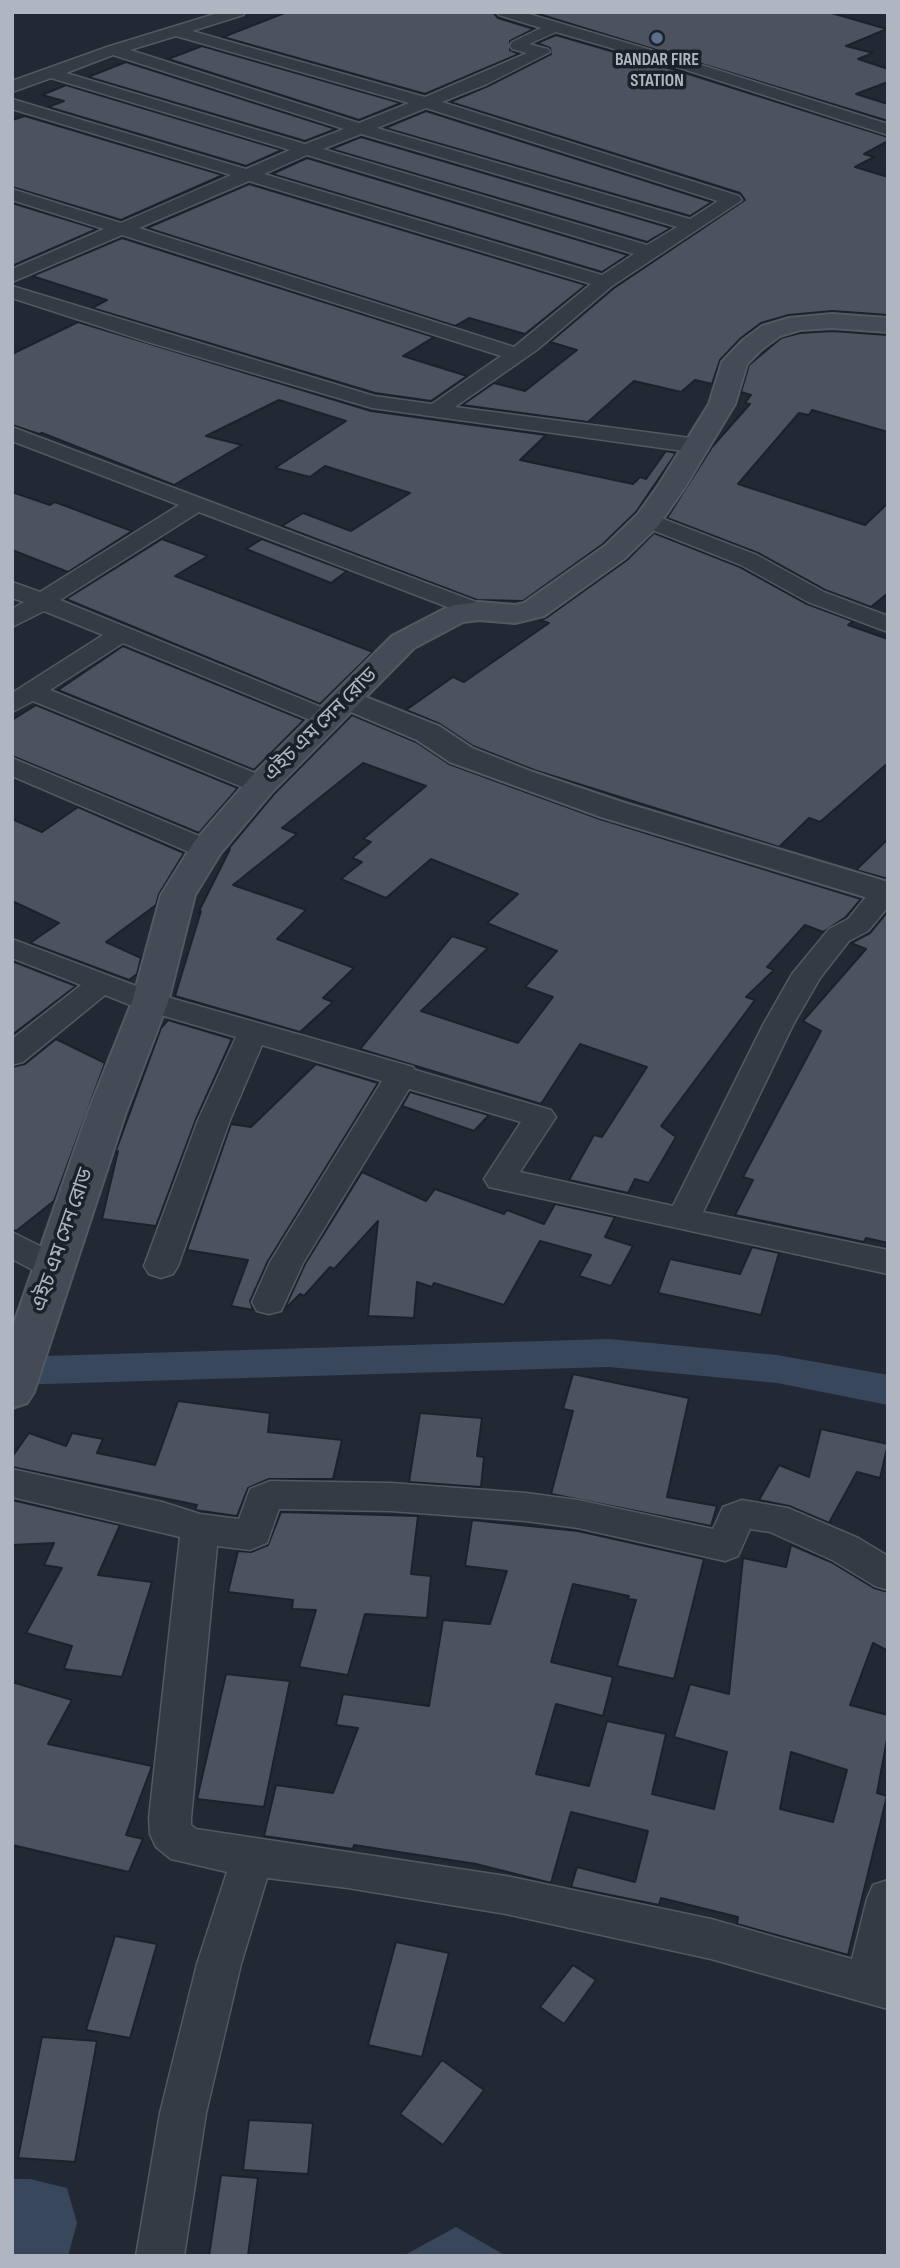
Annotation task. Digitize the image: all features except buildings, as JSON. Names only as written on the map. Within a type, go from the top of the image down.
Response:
[{"type":"main road","name":"এইচ এম সেন রোড","points":[[12,1392],[107,1112],[150,1002],[178,895],[206,849],[261,785],[403,642],[456,614],[479,611],[515,614],[534,610],[615,552],[648,520],[698,446],[722,404],[734,362],[752,345],[771,331],[798,323],[832,321],[888,325]]},
{"type":"street","points":[[12,87],[113,50],[238,12]]},
{"type":"street","points":[[504,12],[553,29],[686,65],[888,130]]},
{"type":"street","points":[[12,276],[304,150],[427,103],[542,52],[518,46],[520,42],[553,29]]},
{"type":"street","points":[[179,32],[427,103],[733,200],[649,251],[605,282],[517,355],[435,411]]},
{"type":"street","points":[[113,50],[362,128],[691,225]]},
{"type":"street","points":[[50,73],[649,251]]},
{"type":"street","points":[[12,104],[605,282]]},
{"type":"street","points":[[12,194],[517,355]]},
{"type":"street","points":[[12,292],[155,338],[372,402],[698,446]]},
{"type":"street","points":[[12,433],[479,611]]},
{"type":"street","points":[[12,620],[196,504]]},
{"type":"street","points":[[648,520],[749,560],[816,597],[888,625]]},
{"type":"street","points":[[12,589],[121,634],[339,709],[428,733],[461,755],[522,779],[613,810],[850,880],[886,894],[858,925],[839,935],[807,974],[768,1046],[683,1219]]},
{"type":"street","points":[[21,698],[121,634]]},
{"type":"street","points":[[21,698],[261,785]]},
{"type":"street","points":[[12,766],[206,849]]},
{"type":"street","points":[[12,948],[150,1002],[402,1074],[540,1117],[500,1179],[888,1262]]},
{"type":"street","points":[[12,1055],[102,983]]},
{"type":"street","points":[[161,1266],[214,1120],[253,1032]]},
{"type":"street","points":[[269,1302],[287,1262],[402,1074]]},
{"type":"street","points":[[12,1244],[54,1267]]},
{"type":"street","points":[[12,1483],[162,1517],[200,1529],[250,1535],[254,1533],[263,1499],[270,1495],[391,1497],[526,1507],[578,1514],[725,1546],[736,1517],[742,1514],[775,1518],[845,1549],[888,1575]]},
{"type":"street","points":[[200,1529],[170,1818],[171,1834],[186,1846],[506,1895],[710,1939],[878,1986],[888,1899]]},
{"type":"street","points":[[160,2256],[184,2113],[219,1964],[252,1858]]},
{"type":"water","points":[[12,2179],[30,2179],[67,2188],[77,2223],[68,2256],[12,2256]]},
{"type":"water","points":[[456,2227],[506,2256],[403,2256]]},
{"type":"waterway","points":[[12,1371],[609,1353],[777,1369],[888,1390]]},
{"type":"place","name":"BANDAR FIRE STATION","points":[[657,38]]}]
